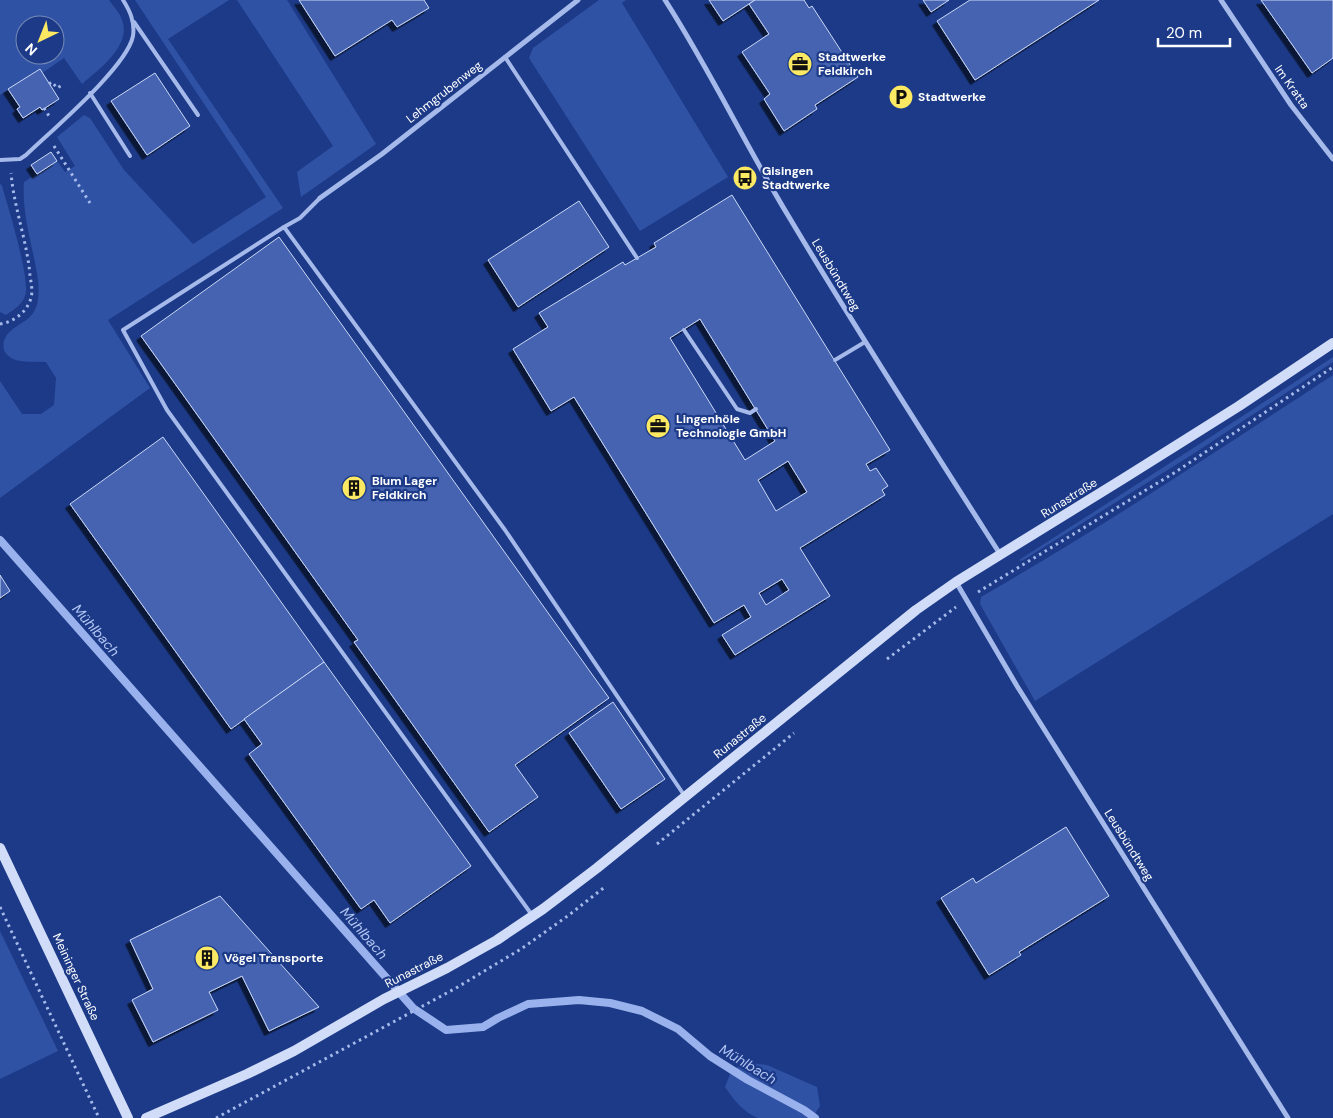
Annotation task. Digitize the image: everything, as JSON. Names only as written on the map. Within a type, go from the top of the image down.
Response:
[{"type":"street","name":"Lehmgrubenweg","points":[[320,198],[382,154],[578,0]]},
{"type":"street","name":"Leusbündtweg","points":[[665,0],[688,36],[788,216],[865,342],[1000,555]]},
{"type":"street","name":"Im Kratta","points":[[1221,0],[1291,105],[1333,159]]},
{"type":"street","name":"Runastraße","points":[[146,1118],[247,1074],[294,1051],[384,999],[447,968],[488,945],[532,916],[597,868],[916,610],[956,582],[1231,411],[1333,343]]},
{"type":"street","name":"Leusbündtweg","points":[[956,582],[1017,686],[1288,1118]]},
{"type":"street","name":"Meininger Straße","points":[[0,848],[128,1118]]},
{"type":"lane","points":[[123,0],[133,21],[198,115]]},
{"type":"lane","points":[[0,160],[20,159],[26,155],[102,82],[128,48],[133,36],[133,21]]},
{"type":"lane","points":[[505,57],[637,258]]},
{"type":"lane","points":[[90,93],[130,156]]},
{"type":"lane","points":[[320,198],[300,218],[123,330],[167,410],[532,916]]},
{"type":"lane","points":[[284,227],[505,530],[686,797]]},
{"type":"lane","points":[[684,330],[737,410],[750,413],[756,409]]},
{"type":"lane","points":[[835,360],[865,342]]},
{"type":"path","points":[[49,84],[52,82],[57,88],[64,84]]},
{"type":"path","points":[[47,135],[90,203]]},
{"type":"path","points":[[0,324],[15,319],[21,314],[31,299],[32,292],[30,267],[12,176],[11,159]]},
{"type":"path","points":[[967,599],[1174,473],[1333,367]]},
{"type":"path","points":[[0,907],[99,1118]]},
{"type":"path","points":[[216,1118],[429,1003]]},
{"type":"shaded area","points":[[0,0],[109,0],[122,20],[124,30],[122,39],[112,56],[82,84],[65,59],[65,15],[15,15],[15,65],[54,65],[42,73],[39,69],[0,95]]},
{"type":"shaded area","points":[[135,0],[229,0],[168,39],[283,208],[108,320],[150,388],[0,498],[0,381],[22,414],[41,414],[54,405],[56,378],[46,362],[22,361],[12,358],[4,350],[4,344],[8,334],[31,315],[38,300],[37,274],[25,211],[24,182],[57,161],[65,172],[75,166],[57,137],[84,115],[90,118],[124,170],[193,244],[266,197]]},
{"type":"shaded area","points":[[237,0],[287,0],[376,144],[301,197],[297,172],[333,146]]},
{"type":"shaded area","points":[[599,0],[626,0],[622,3],[728,177],[640,231],[529,58],[533,48]]},
{"type":"shaded area","points":[[0,183],[18,243],[26,288],[22,302],[6,315],[0,312]]},
{"type":"shaded area","points":[[1333,357],[1333,362],[1190,456],[1025,559],[1019,560],[1212,436]]},
{"type":"shaded area","points":[[1333,375],[1333,514],[1035,701],[980,604],[981,597],[1115,516]]},
{"type":"shaded area","points":[[0,931],[58,1051],[0,1079]]},
{"type":"shaded area","points":[[750,1063],[767,1065],[817,1087],[820,1106],[812,1118],[758,1118],[743,1109],[725,1087],[732,1069]]},
{"type":"building","points":[[299,0],[424,0],[429,8],[397,27],[392,20],[335,56]]},
{"type":"building","points":[[709,0],[755,0],[723,21]]},
{"type":"building","name":"Stadtwerke Feldkirch","points":[[755,0],[804,0],[809,8],[812,6],[858,77],[815,105],[817,109],[784,131],[764,99],[770,94],[742,52],[769,34],[749,4]]},
{"type":"building","points":[[923,0],[949,0],[931,12]]},
{"type":"building","points":[[970,0],[1099,0],[975,80],[937,21]]},
{"type":"building","points":[[1261,0],[1333,0],[1333,58],[1312,73]]},
{"type":"building","points":[[40,69],[59,99],[42,110],[40,107],[23,118],[17,109],[20,107],[8,89]]},
{"type":"building","points":[[155,73],[190,126],[147,155],[111,101]]},
{"type":"building","points":[[51,152],[57,161],[37,174],[31,165]]},
{"type":"building","name":"Lingenhöle Technologie GmbH","points":[[732,195],[890,450],[866,464],[870,471],[876,468],[888,486],[882,490],[885,495],[800,548],[830,596],[735,655],[722,635],[751,617],[744,605],[714,623],[574,397],[551,411],[513,349],[548,327],[539,313],[623,262],[625,265],[656,247],[654,243]],"holes":[[[700,319],[775,441],[745,460],[670,338]],[[788,461],[807,492],[776,511],[758,480]],[[782,579],[789,590],[766,605],[759,593]]]},
{"type":"building","points":[[579,201],[609,247],[518,307],[488,260]]},
{"type":"building","name":"Blum Lager Feldkirch","points":[[279,237],[609,698],[515,765],[538,797],[489,832],[354,642],[358,640],[141,336]]},
{"type":"building","points":[[163,437],[324,662],[231,729],[70,504]]},
{"type":"building","points":[[0,575],[10,591],[0,598]]},
{"type":"building","points":[[324,662],[471,866],[390,923],[374,900],[361,909],[249,754],[262,744],[244,719]]},
{"type":"building","points":[[613,702],[665,779],[621,809],[569,733]]},
{"type":"building","points":[[1066,827],[1109,896],[1019,952],[1021,955],[989,975],[941,898],[973,878],[976,883]]},
{"type":"building","name":"Vögel Transporte","points":[[220,896],[319,1007],[269,1031],[242,976],[209,992],[218,1010],[153,1042],[132,1000],[153,989],[130,940]]},
{"type":"waterway","name":"Mühlbach","points":[[0,540],[413,1008],[446,1030],[483,1027],[528,1004],[579,1000],[610,1003],[642,1011],[678,1029],[710,1056],[815,1118]]},
{"type":"place","name":"Stadtwerke Feldkirch","points":[[800,64]]},
{"type":"place","name":"Stadtwerke","points":[[901,97]]},
{"type":"place","name":"Gisingen Stadtwerke","points":[[745,178]]},
{"type":"place","name":"Lingenhöle Technologie GmbH","points":[[658,426]]},
{"type":"place","name":"Blum Lager Feldkirch","points":[[354,488]]},
{"type":"place","name":"Vögel Transporte","points":[[207,958]]}]
